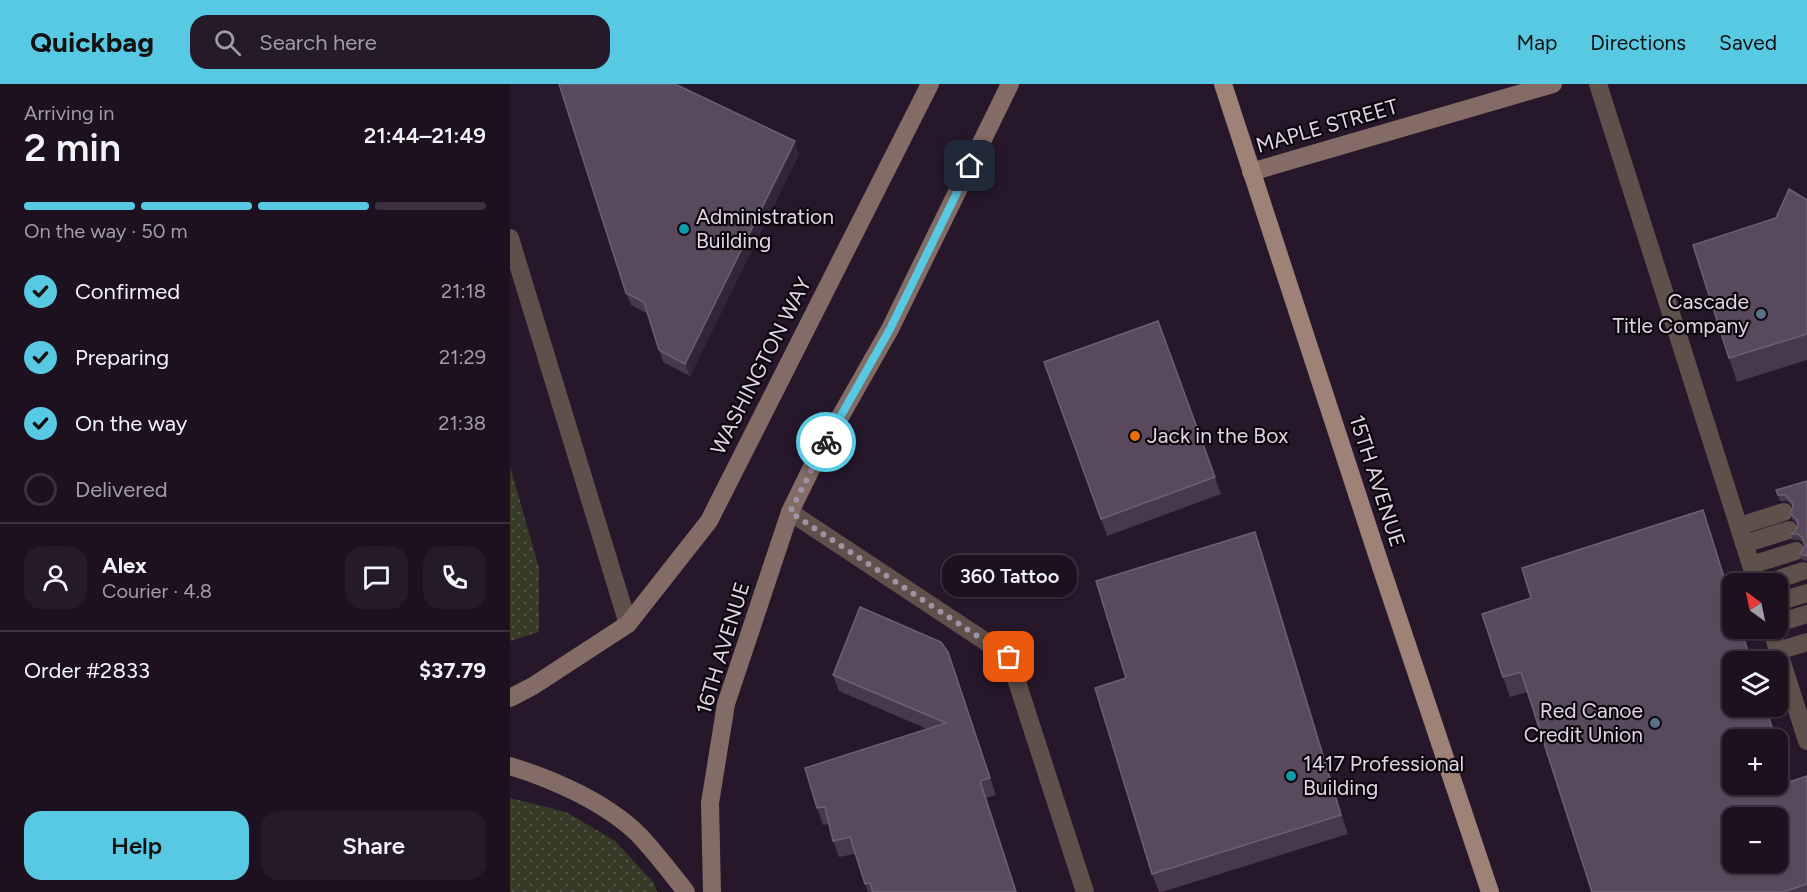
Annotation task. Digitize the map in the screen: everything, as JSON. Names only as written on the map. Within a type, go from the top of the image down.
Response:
[{"type":"main road","name":"WASHINGTON WAY","points":[[510,698],[533,686],[628,624],[709,521],[930,84]]},
{"type":"main road","name":"16TH AVENUE","points":[[712,892],[710,803],[726,704],[790,512],[814,461],[890,329],[1010,84]]},
{"type":"main road","name":"15TH AVENUE","points":[[1223,84],[1490,892]]},
{"type":"main road","name":"MAPLE STREET","points":[[1251,172],[1553,84]]},
{"type":"main road","points":[[510,766],[544,776],[604,807],[638,834],[686,892]]},
{"type":"street","points":[[1598,84],[1754,573]]},
{"type":"street","points":[[510,238],[628,624]]},
{"type":"street","points":[[790,512],[1009,657],[1085,892]]},
{"type":"street","points":[[1739,526],[1784,512]]},
{"type":"street","points":[[1744,544],[1789,530]]},
{"type":"street","points":[[1751,565],[1796,551]]},
{"type":"street","points":[[1788,576],[1803,571]]},
{"type":"street","points":[[1788,599],[1807,593]]},
{"type":"street","points":[[1788,620],[1807,614]]},
{"type":"street","points":[[1774,639],[1778,651],[1807,642]]},
{"type":"street","points":[[1788,682],[1807,741]]},
{"type":"green space","points":[[510,466],[539,568],[539,632],[510,641]]},
{"type":"green space","points":[[510,798],[566,812],[615,841],[654,883],[657,892],[510,892]]},
{"type":"building","name":"Administration Building","points":[[559,84],[675,84],[795,141],[685,364],[659,350],[644,302],[626,293]]},
{"type":"building","name":"Cascade Title Company","points":[[1789,189],[1807,200],[1807,334],[1729,358],[1693,245],[1776,218]]},
{"type":"building","name":"Jack in the Box","points":[[1158,321],[1215,477],[1101,519],[1044,362]]},
{"type":"building","points":[[1807,481],[1807,556],[1800,554],[1805,546],[1802,537],[1791,534],[1798,525],[1797,520],[1790,513],[1793,507],[1792,502],[1785,495],[1778,495],[1776,490]]},
{"type":"building","name":"Red Canoe Credit Union","points":[[1703,510],[1723,573],[1722,639],[1744,639],[1748,651],[1722,651],[1722,717],[1769,717],[1772,729],[1722,729],[1722,795],[1788,795],[1788,779],[1789,782],[1807,776],[1807,884],[1783,892],[1592,892],[1521,672],[1503,677],[1482,614],[1531,598],[1522,568]]},
{"type":"building","points":[[1255,532],[1341,815],[1152,874],[1095,688],[1126,678],[1096,581]]},
{"type":"building","points":[[860,607],[941,642],[948,652],[990,778],[980,781],[1016,892],[873,892],[870,883],[865,884],[850,837],[833,841],[825,807],[817,808],[805,768],[946,723],[833,675]]},
{"type":"way so far","points":[[826,442],[814,461],[790,512],[1009,657]]},
{"type":"place","name":"Administration Building","points":[[684,229]]},
{"type":"place","name":"Cascade Title Company","points":[[1761,314]]},
{"type":"place","name":"Jack in the Box","points":[[1135,436]]},
{"type":"place","name":"360 Tattoo","points":[[1009,657]]},
{"type":"place","name":"Red Canoe Credit Union","points":[[1655,723]]},
{"type":"place","name":"1417 Professional Building","points":[[1291,776]]},
{"type":"route","points":[[826,442],[890,329],[970,166]]}]
